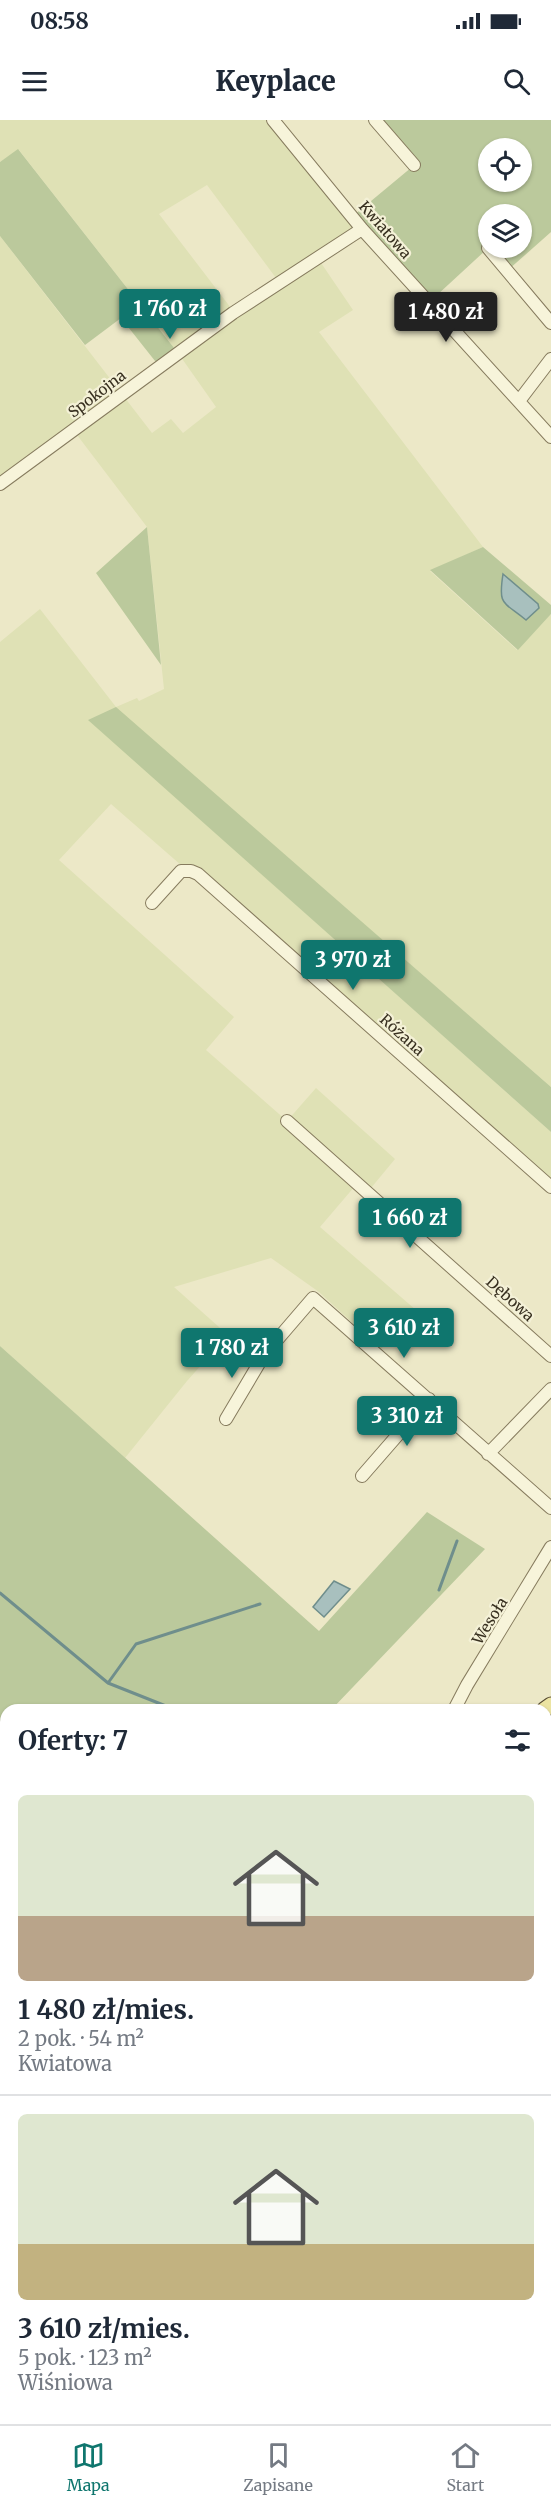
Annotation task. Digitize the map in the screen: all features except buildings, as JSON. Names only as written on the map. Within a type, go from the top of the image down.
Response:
[{"type":"street","name":"Kwiatowa","points":[[273,120],[362,229],[551,437]]},
{"type":"street","points":[[375,120],[414,165]]},
{"type":"street","name":"Spokojna","points":[[0,484],[233,313],[362,229]]},
{"type":"street","points":[[496,258],[551,323]]},
{"type":"street","points":[[519,401],[551,359]]},
{"type":"street","name":"Różana","points":[[152,903],[181,872],[191,871],[198,874],[551,1187]]},
{"type":"street","name":"Dębowa","points":[[287,1121],[551,1356]]},
{"type":"street","points":[[226,1419],[264,1355],[313,1298],[551,1508]]},
{"type":"street","points":[[488,1454],[551,1389]]},
{"type":"street","points":[[362,1476],[429,1399]]},
{"type":"street","name":"Wesoła","points":[[458,1704],[551,1547]]},
{"type":"green space","points":[[0,120],[274,120],[362,229],[317,257],[353,310],[319,332],[483,547],[430,571],[517,650],[551,614],[551,1087],[116,708],[89,720],[551,1132],[551,1188],[111,804],[59,860],[234,1017],[206,1050],[287,1121],[316,1088],[395,1159],[371,1188],[361,1179],[320,1227],[416,1310],[381,1349],[319,1292],[271,1258],[174,1287],[228,1335],[187,1381],[125,1458],[0,1346],[0,642],[40,609],[116,707],[137,698],[139,701],[164,689],[147,527],[74,431],[0,484],[0,236],[152,433],[171,419],[183,433],[216,407],[178,353],[19,150],[0,162]],"holes":[[[207,185],[279,282],[234,312],[159,214]]]},
{"type":"green space","points":[[383,120],[551,120],[551,232],[532,249],[532,204],[478,204],[478,257],[436,296],[425,297],[353,216],[418,162]]},
{"type":"green space","points":[[18,149],[178,353],[159,366],[121,318],[85,345],[0,236],[0,162]]},
{"type":"green space","points":[[495,258],[522,258],[507,271]]},
{"type":"green space","points":[[147,527],[161,665],[96,573]]},
{"type":"green space","points":[[483,547],[551,605],[551,614],[518,650],[430,570]]},
{"type":"green space","points":[[116,707],[551,1087],[551,1132],[88,720]]},
{"type":"green space","points":[[0,1346],[319,1631],[427,1512],[485,1549],[337,1704],[0,1704]]},
{"type":"water","points":[[503,574],[538,604],[539,608],[526,620],[507,606],[502,598]]},
{"type":"water","points":[[334,1581],[350,1589],[324,1617],[313,1607]]},
{"type":"waterway","points":[[439,1590],[457,1541]]},
{"type":"waterway","points":[[0,1593],[108,1683],[161,1704]]},
{"type":"waterway","points":[[108,1683],[136,1644],[260,1604]]}]
